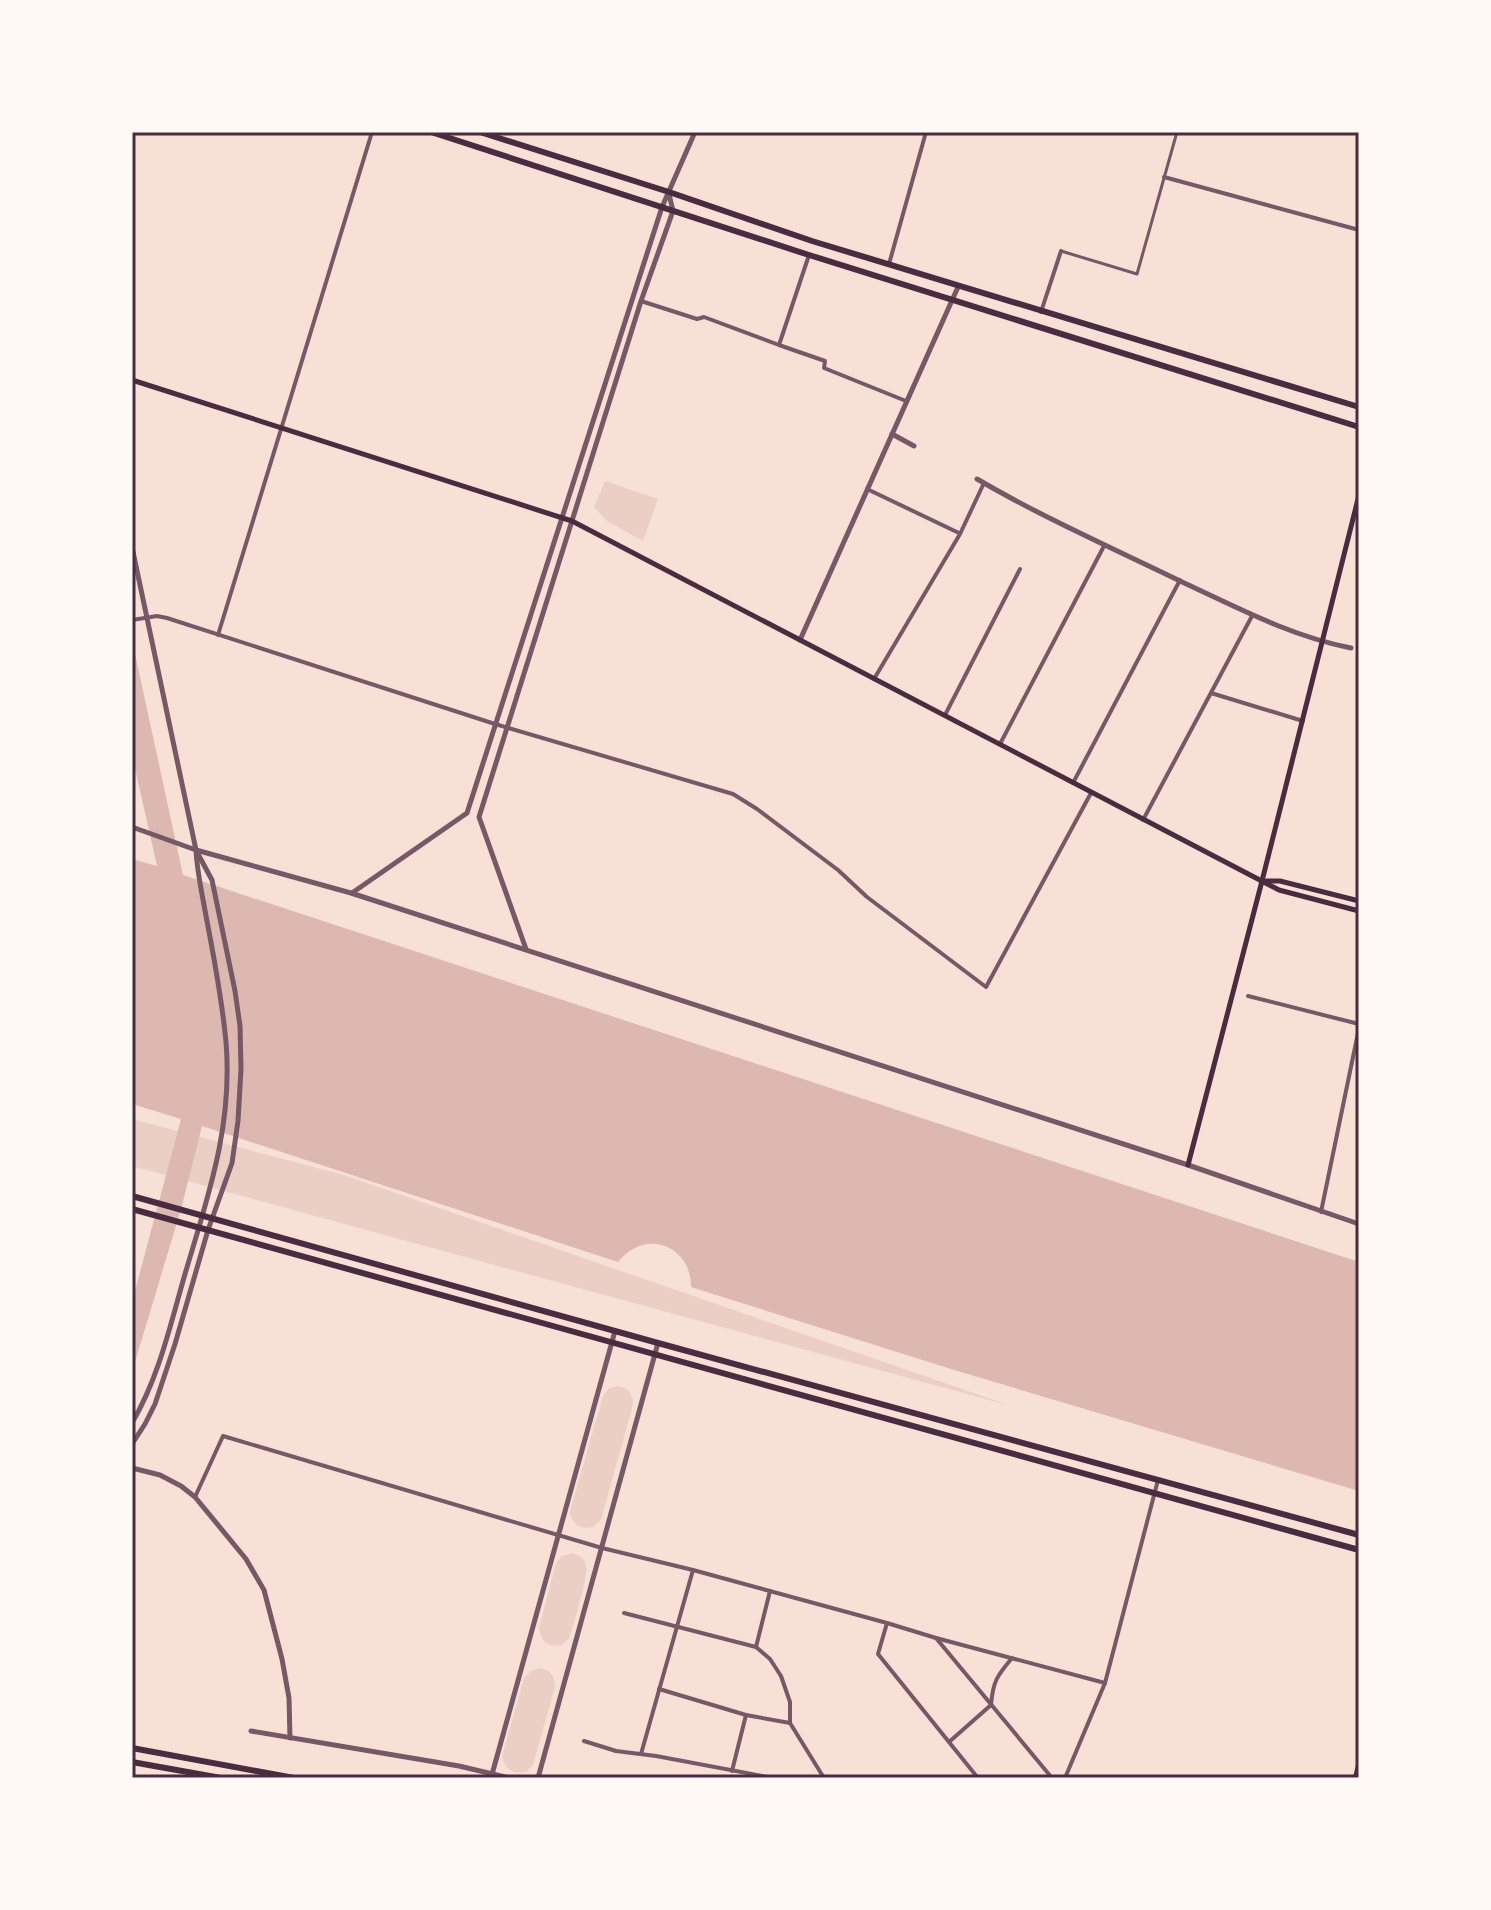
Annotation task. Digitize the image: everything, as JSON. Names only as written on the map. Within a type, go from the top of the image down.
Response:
[{"type":"main road","points":[[431,132],[809,255],[1359,427]]},
{"type":"main road","points":[[480,132],[958,287],[1359,407]]},
{"type":"main road","points":[[132,380],[572,521],[1279,890],[1359,911]]},
{"type":"main road","points":[[1188,1165],[1359,495]]},
{"type":"main road","points":[[1262,881],[1280,881],[1359,901]]},
{"type":"main road","points":[[132,1196],[1359,1535]]},
{"type":"main road","points":[[132,1209],[1359,1550]]},
{"type":"main road","points":[[132,1748],[294,1778]]},
{"type":"main road","points":[[132,1762],[221,1778]]},
{"type":"main road","points":[[1356,1778],[1359,1765]]},
{"type":"street","points":[[218,635],[372,132]]},
{"type":"street","points":[[351,893],[467,813],[662,207],[695,132]]},
{"type":"street","points":[[889,264],[926,132]]},
{"type":"street","points":[[1041,312],[1061,251],[1137,274],[1177,132]]},
{"type":"street","points":[[1164,177],[1359,230]]},
{"type":"street","points":[[526,950],[479,817],[641,301],[673,211],[669,192]]},
{"type":"street","points":[[779,345],[809,255]]},
{"type":"street","points":[[800,640],[958,287]]},
{"type":"street","points":[[641,301],[697,319],[704,317],[825,361],[824,368],[906,401]]},
{"type":"street","points":[[892,434],[914,446]]},
{"type":"street","points":[[977,479],[1104,546],[1252,616],[1322,642],[1351,648]]},
{"type":"street","points":[[874,679],[960,534],[984,483]]},
{"type":"street","points":[[867,489],[960,534]]},
{"type":"street","points":[[1000,744],[1104,546]]},
{"type":"street","points":[[132,547],[196,850],[226,1042],[227,1086],[218,1160],[200,1227],[156,1373],[132,1423]]},
{"type":"street","points":[[945,715],[1020,569]]},
{"type":"street","points":[[1073,783],[1180,580]]},
{"type":"street","points":[[134,620],[157,616],[167,618],[495,724],[733,794],[769,817],[838,870],[867,897],[986,987],[1091,793]]},
{"type":"street","points":[[1143,820],[1252,616]]},
{"type":"street","points":[[1211,693],[1303,721]]},
{"type":"street","points":[[467,813],[479,817]]},
{"type":"street","points":[[135,828],[196,850],[351,893],[1188,1165],[1359,1224]]},
{"type":"street","points":[[132,1444],[155,1404],[212,1217],[232,1163],[240,1098],[240,1026],[235,991],[212,880],[196,850]]},
{"type":"street","points":[[1248,996],[1359,1026],[1321,1212]]},
{"type":"street","points":[[492,1776],[615,1331]]},
{"type":"street","points":[[538,1778],[658,1343]]},
{"type":"street","points":[[195,1497],[223,1436],[602,1548],[1105,1683]]},
{"type":"street","points":[[132,1468],[160,1475],[195,1497],[246,1559],[264,1590],[282,1659],[289,1698],[290,1738]]},
{"type":"street","points":[[1065,1778],[1105,1683],[1158,1480]]},
{"type":"street","points":[[641,1754],[693,1570]]},
{"type":"street","points":[[756,1647],[770,1591]]},
{"type":"street","points":[[624,1613],[756,1647],[770,1659],[781,1676],[790,1702],[790,1723],[824,1778]]},
{"type":"street","points":[[887,1623],[878,1654],[978,1778]]},
{"type":"street","points":[[936,1638],[1052,1778]]},
{"type":"street","points":[[949,1742],[991,1705],[997,1675],[1012,1658]]},
{"type":"street","points":[[659,1689],[746,1715],[790,1723]]},
{"type":"street","points":[[732,1771],[746,1715]]},
{"type":"street","points":[[251,1731],[459,1766],[510,1778]]},
{"type":"street","points":[[584,1741],[616,1751],[773,1778]]},
{"type":"shaded area","points":[[605,481],[658,499],[643,541],[607,521],[594,507]]},
{"type":"shaded area","points":[[132,640],[183,875],[1359,1262],[1359,1491],[951,1369],[691,1287],[683,1260],[675,1251],[664,1246],[640,1246],[618,1262],[202,1126],[181,1209],[132,1372],[132,1302],[181,1119],[132,1104],[132,859],[157,866],[132,755]]},
{"type":"shaded area","points":[[132,1119],[344,1175],[1011,1406],[132,1166]]},
{"type":"shaded area","points":[[618,1386],[630,1392],[633,1405],[601,1520],[593,1527],[580,1527],[574,1523],[570,1511],[603,1396],[609,1388]]},
{"type":"shaded area","points":[[572,1553],[585,1562],[585,1579],[570,1637],[562,1645],[553,1646],[544,1640],[539,1628],[556,1563],[562,1556]]},
{"type":"shaded area","points":[[540,1668],[552,1674],[555,1687],[533,1765],[526,1772],[513,1772],[507,1768],[502,1756],[524,1678]]}]
